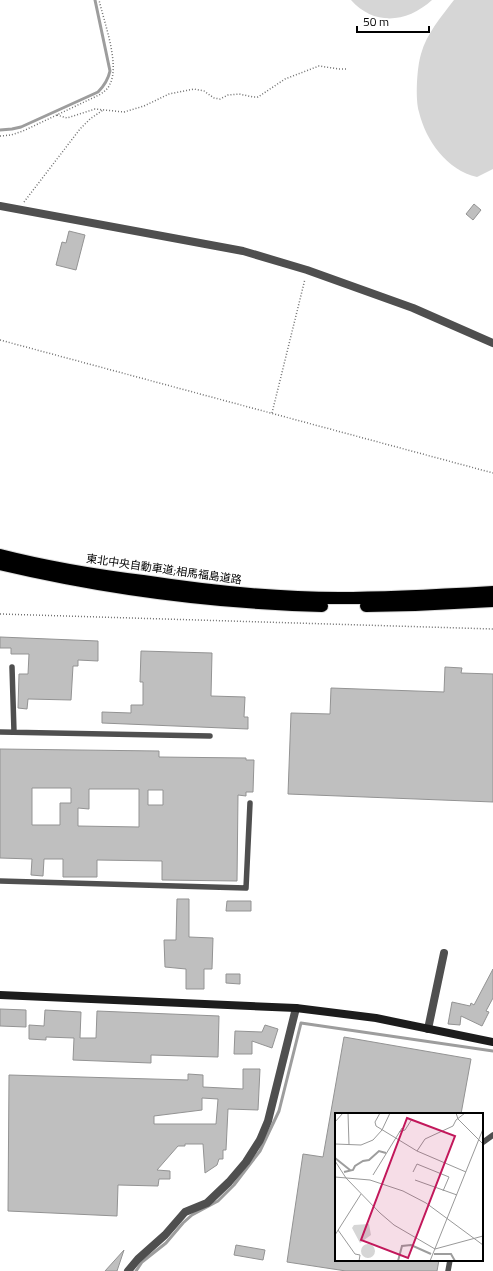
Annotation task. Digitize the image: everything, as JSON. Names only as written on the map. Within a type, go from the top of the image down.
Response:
[{"type":"highway","name":"東北中央自動車道;相馬福島道路","points":[[0,555],[114,577],[201,590],[280,596],[338,598],[424,596],[493,592]]},
{"type":"highway","name":"東北中央自動車道;相馬福島道路","points":[[0,564],[118,587],[211,599],[284,605],[415,605],[493,601]]},
{"type":"street","points":[[0,206],[243,251],[307,270],[413,308],[493,343]]},
{"type":"street","points":[[428,1029],[444,953]]},
{"type":"street","points":[[0,995],[296,1008],[376,1018],[493,1042]]},
{"type":"street","points":[[128,1271],[138,1259],[165,1235],[185,1212],[207,1203],[229,1182],[249,1157],[260,1140],[268,1121],[296,1008]]},
{"type":"lane","points":[[12,667],[14,732]]},
{"type":"lane","points":[[0,732],[210,736]]},
{"type":"lane","points":[[0,881],[246,888],[250,803]]},
{"type":"lane","points":[[483,1142],[493,1134]]},
{"type":"lane","points":[[448,1271],[450,1261]]},
{"type":"path","points":[[0,136],[11,135],[23,131],[107,90],[113,77],[114,61],[99,0]]},
{"type":"path","points":[[57,115],[67,118],[95,110],[124,112],[134,110],[169,94],[194,89],[204,91],[214,98],[239,94],[258,97],[286,79],[319,66],[346,69]]},
{"type":"path","points":[[18,209],[80,129],[90,119],[103,110]]},
{"type":"path","points":[[272,413],[307,270]]},
{"type":"path","points":[[0,340],[493,473]]},
{"type":"path","points":[[0,614],[493,629]]},
{"type":"shaded area","points":[[351,0],[432,0],[422,8],[412,13],[401,17],[391,18],[370,14]]},
{"type":"shaded area","points":[[454,0],[493,0],[493,169],[477,177],[456,168],[439,153],[422,123],[418,106],[418,75],[424,46],[435,26]]},
{"type":"building","points":[[474,204],[481,210],[473,220],[466,214]]},
{"type":"building","points":[[69,231],[85,235],[76,270],[56,265],[62,242],[66,243]]},
{"type":"building","points":[[0,637],[98,641],[98,661],[78,660],[78,666],[73,666],[71,700],[28,699],[27,709],[18,708],[19,674],[28,674],[29,654],[11,654],[11,648],[0,648]]},
{"type":"building","points":[[141,651],[212,653],[211,696],[245,697],[244,717],[248,717],[248,729],[102,723],[102,712],[131,713],[131,705],[143,705],[143,682],[140,682]]},
{"type":"building","points":[[445,667],[462,668],[461,673],[493,674],[493,802],[288,794],[291,713],[330,714],[331,688],[444,692]]},
{"type":"building","points":[[0,749],[159,751],[159,757],[246,758],[246,760],[254,760],[253,792],[246,792],[246,796],[238,795],[237,881],[162,880],[162,861],[97,860],[97,877],[63,877],[63,859],[44,859],[43,876],[31,875],[32,859],[0,858]],"holes":[[[32,788],[71,788],[71,803],[60,803],[60,825],[32,825]],[[89,789],[139,789],[139,827],[78,826],[78,808],[89,809]],[[148,790],[163,790],[163,805],[148,805]]]},
{"type":"building","points":[[177,899],[189,899],[189,937],[213,938],[212,969],[204,969],[204,989],[186,989],[186,969],[165,967],[164,940],[176,940]]},
{"type":"building","points":[[227,901],[251,901],[251,911],[226,911]]},
{"type":"building","points":[[493,969],[493,998],[486,1011],[489,1012],[482,1026],[461,1016],[460,1025],[448,1024],[452,1002],[470,1006],[471,1003],[474,1005]]},
{"type":"building","points":[[226,974],[240,974],[240,984],[226,983]]},
{"type":"building","points":[[0,1009],[26,1010],[26,1027],[0,1026]]},
{"type":"building","points":[[45,1010],[81,1012],[80,1038],[96,1038],[97,1011],[219,1016],[218,1057],[151,1055],[151,1063],[73,1060],[74,1038],[46,1037],[46,1040],[29,1039],[29,1025],[44,1026]]},
{"type":"building","points":[[265,1025],[278,1029],[272,1048],[252,1041],[252,1054],[234,1054],[235,1031],[262,1032]]},
{"type":"building","points":[[344,1037],[471,1059],[461,1113],[335,1113],[335,1261],[439,1261],[437,1271],[346,1271],[287,1262],[303,1154],[323,1157]]},
{"type":"building","points":[[243,1069],[260,1069],[258,1110],[228,1109],[226,1150],[223,1150],[223,1159],[219,1159],[217,1165],[205,1173],[203,1144],[185,1144],[185,1146],[178,1146],[157,1170],[170,1171],[170,1179],[159,1179],[158,1186],[118,1185],[117,1216],[8,1211],[9,1075],[188,1080],[188,1074],[203,1075],[203,1087],[243,1089]],"holes":[[[202,1098],[218,1099],[216,1124],[154,1124],[154,1116],[202,1110]]]},
{"type":"building","points":[[236,1245],[265,1250],[263,1260],[234,1255]]},
{"type":"building","points":[[124,1250],[117,1271],[105,1271]]},
{"type":"waterway","points":[[0,130],[21,127],[98,92],[104,85],[110,71],[95,0]]},
{"type":"waterway","points":[[136,1271],[142,1262],[166,1243],[192,1215],[218,1201],[234,1185],[260,1151],[279,1111],[301,1023],[493,1051]]}]
